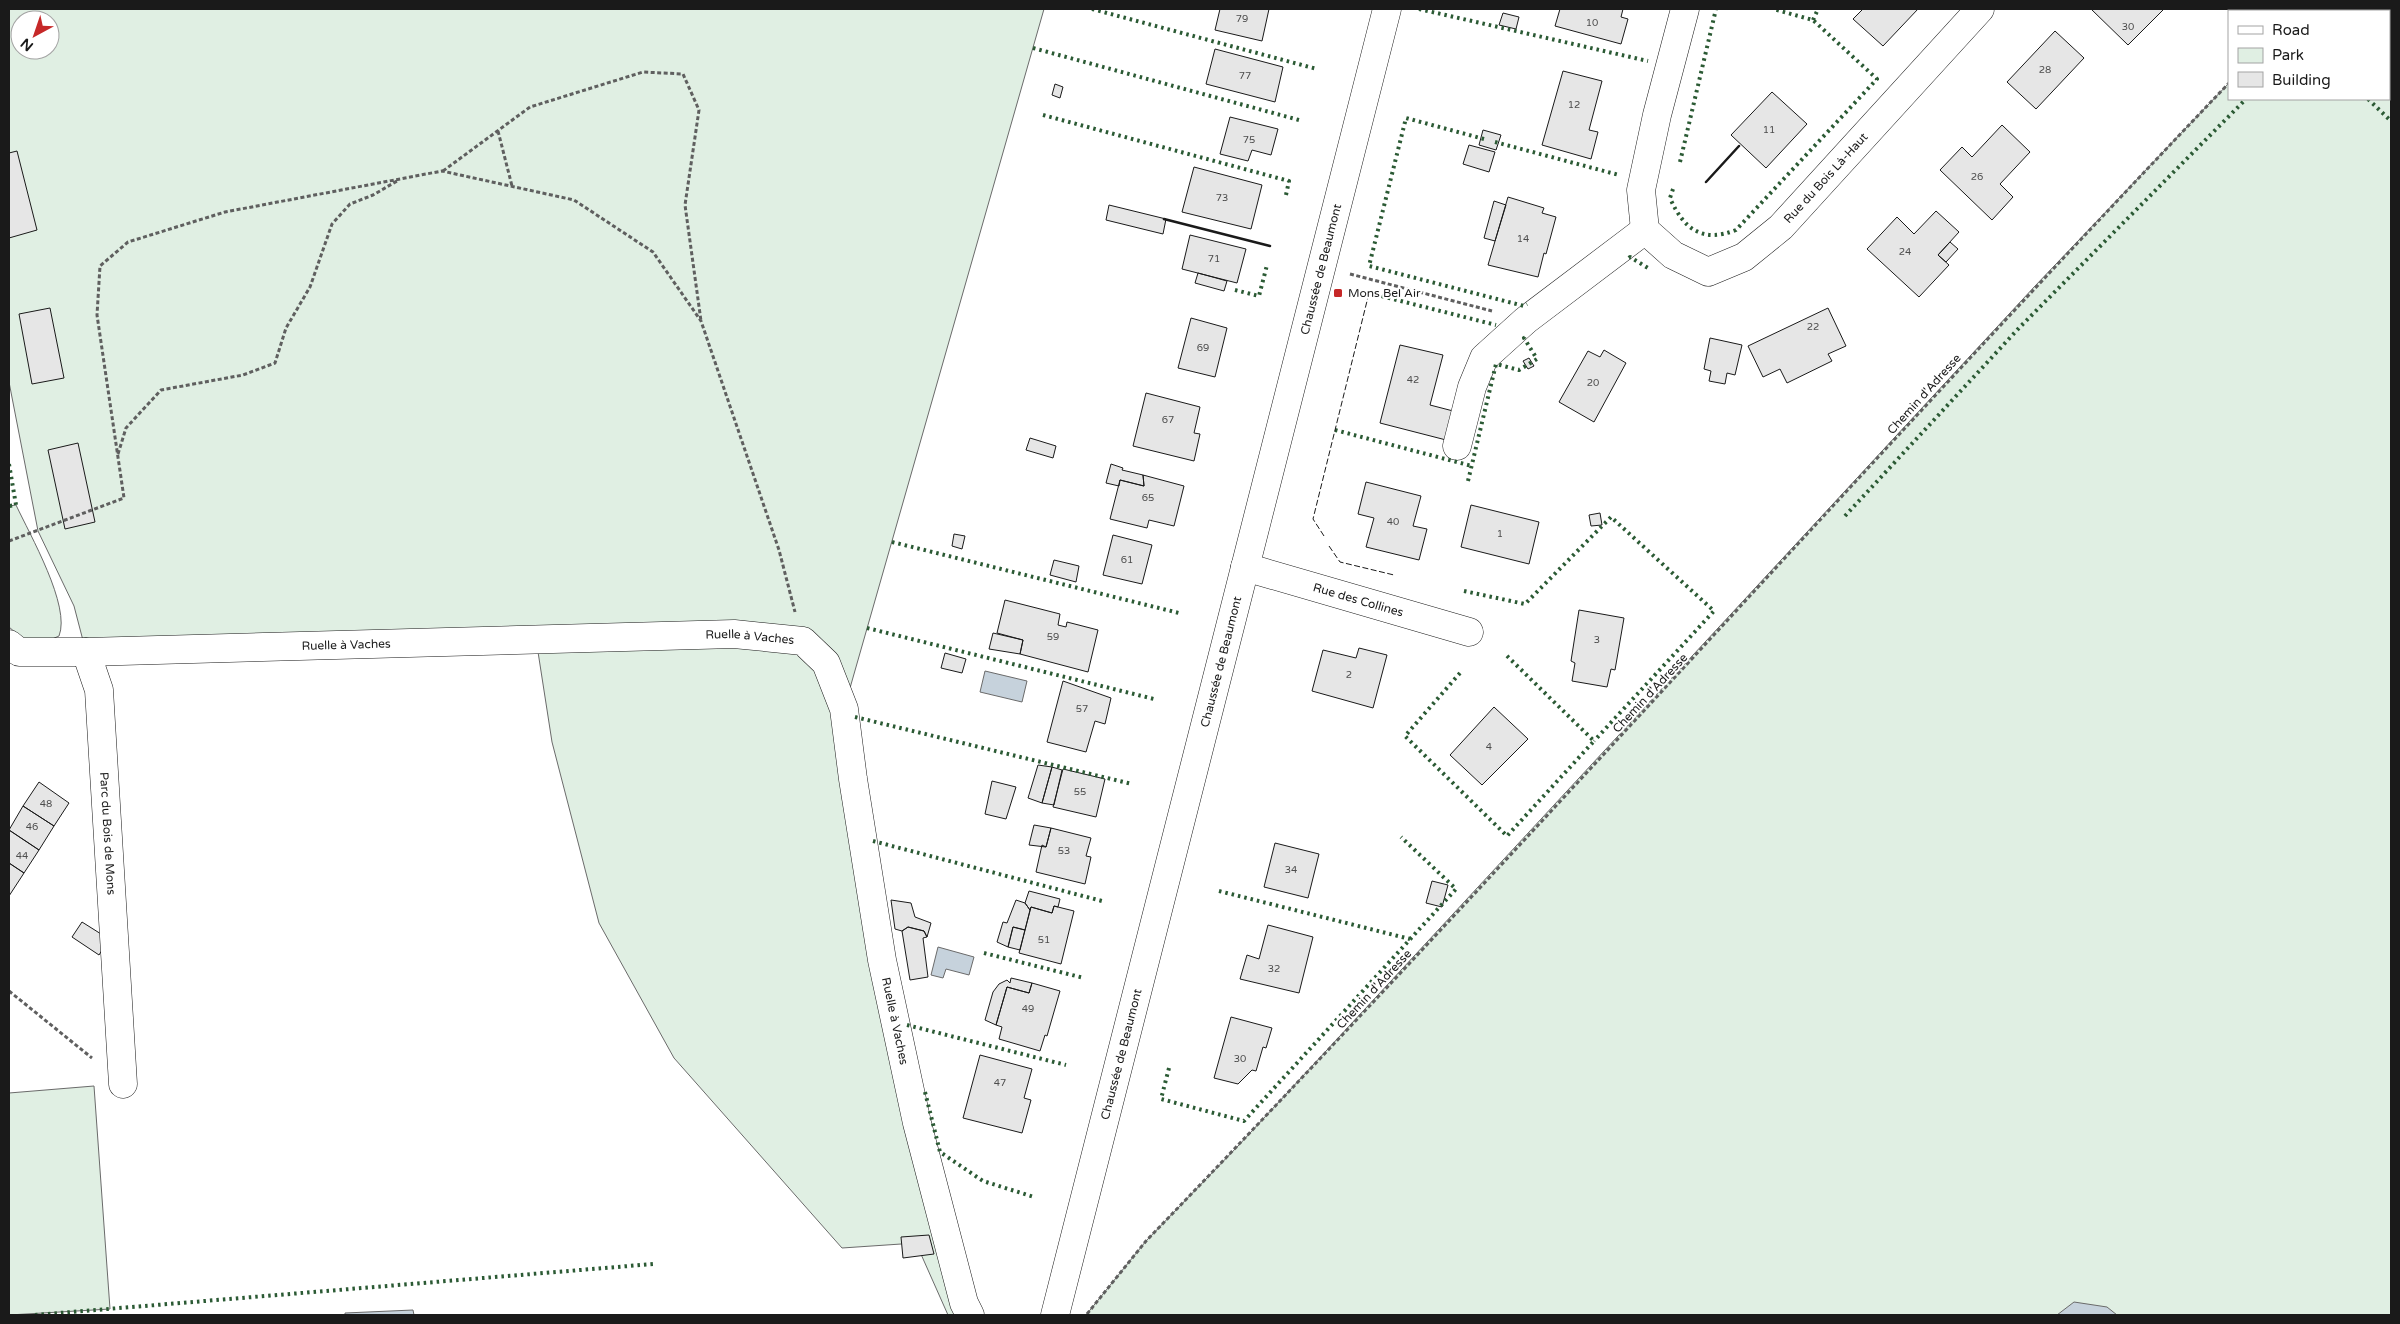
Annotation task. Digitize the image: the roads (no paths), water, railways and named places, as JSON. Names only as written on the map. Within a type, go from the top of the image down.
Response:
[{"type":"street","name":"Chaussée de Beaumont","points":[[1056,1315],[1387,9]]},
{"type":"street","points":[[1457,446],[1472,387],[1484,358],[1526,320],[1645,230],[1641,190],[1657,115],[1685,9]]},
{"type":"street","name":"Rue du Bois Là-Haut","points":[[1645,230],[1673,255],[1708,272],[1744,257],[1781,226],[1980,9]]},
{"type":"street","name":"Rue des Collines","points":[[1246,567],[1469,632]]},
{"type":"street","name":"Ruelle à Vaches","points":[[86,652],[734,634],[803,641],[826,663],[844,709],[882,960],[917,1123],[964,1303],[970,1315]]},
{"type":"street","points":[[12,654],[86,652]]},
{"type":"street","name":"Parc du Bois de Mons","points":[[86,652],[98,690],[123,1084]]},
{"type":"place","name":"Mons Bel Air","points":[[1338,293]]}]
